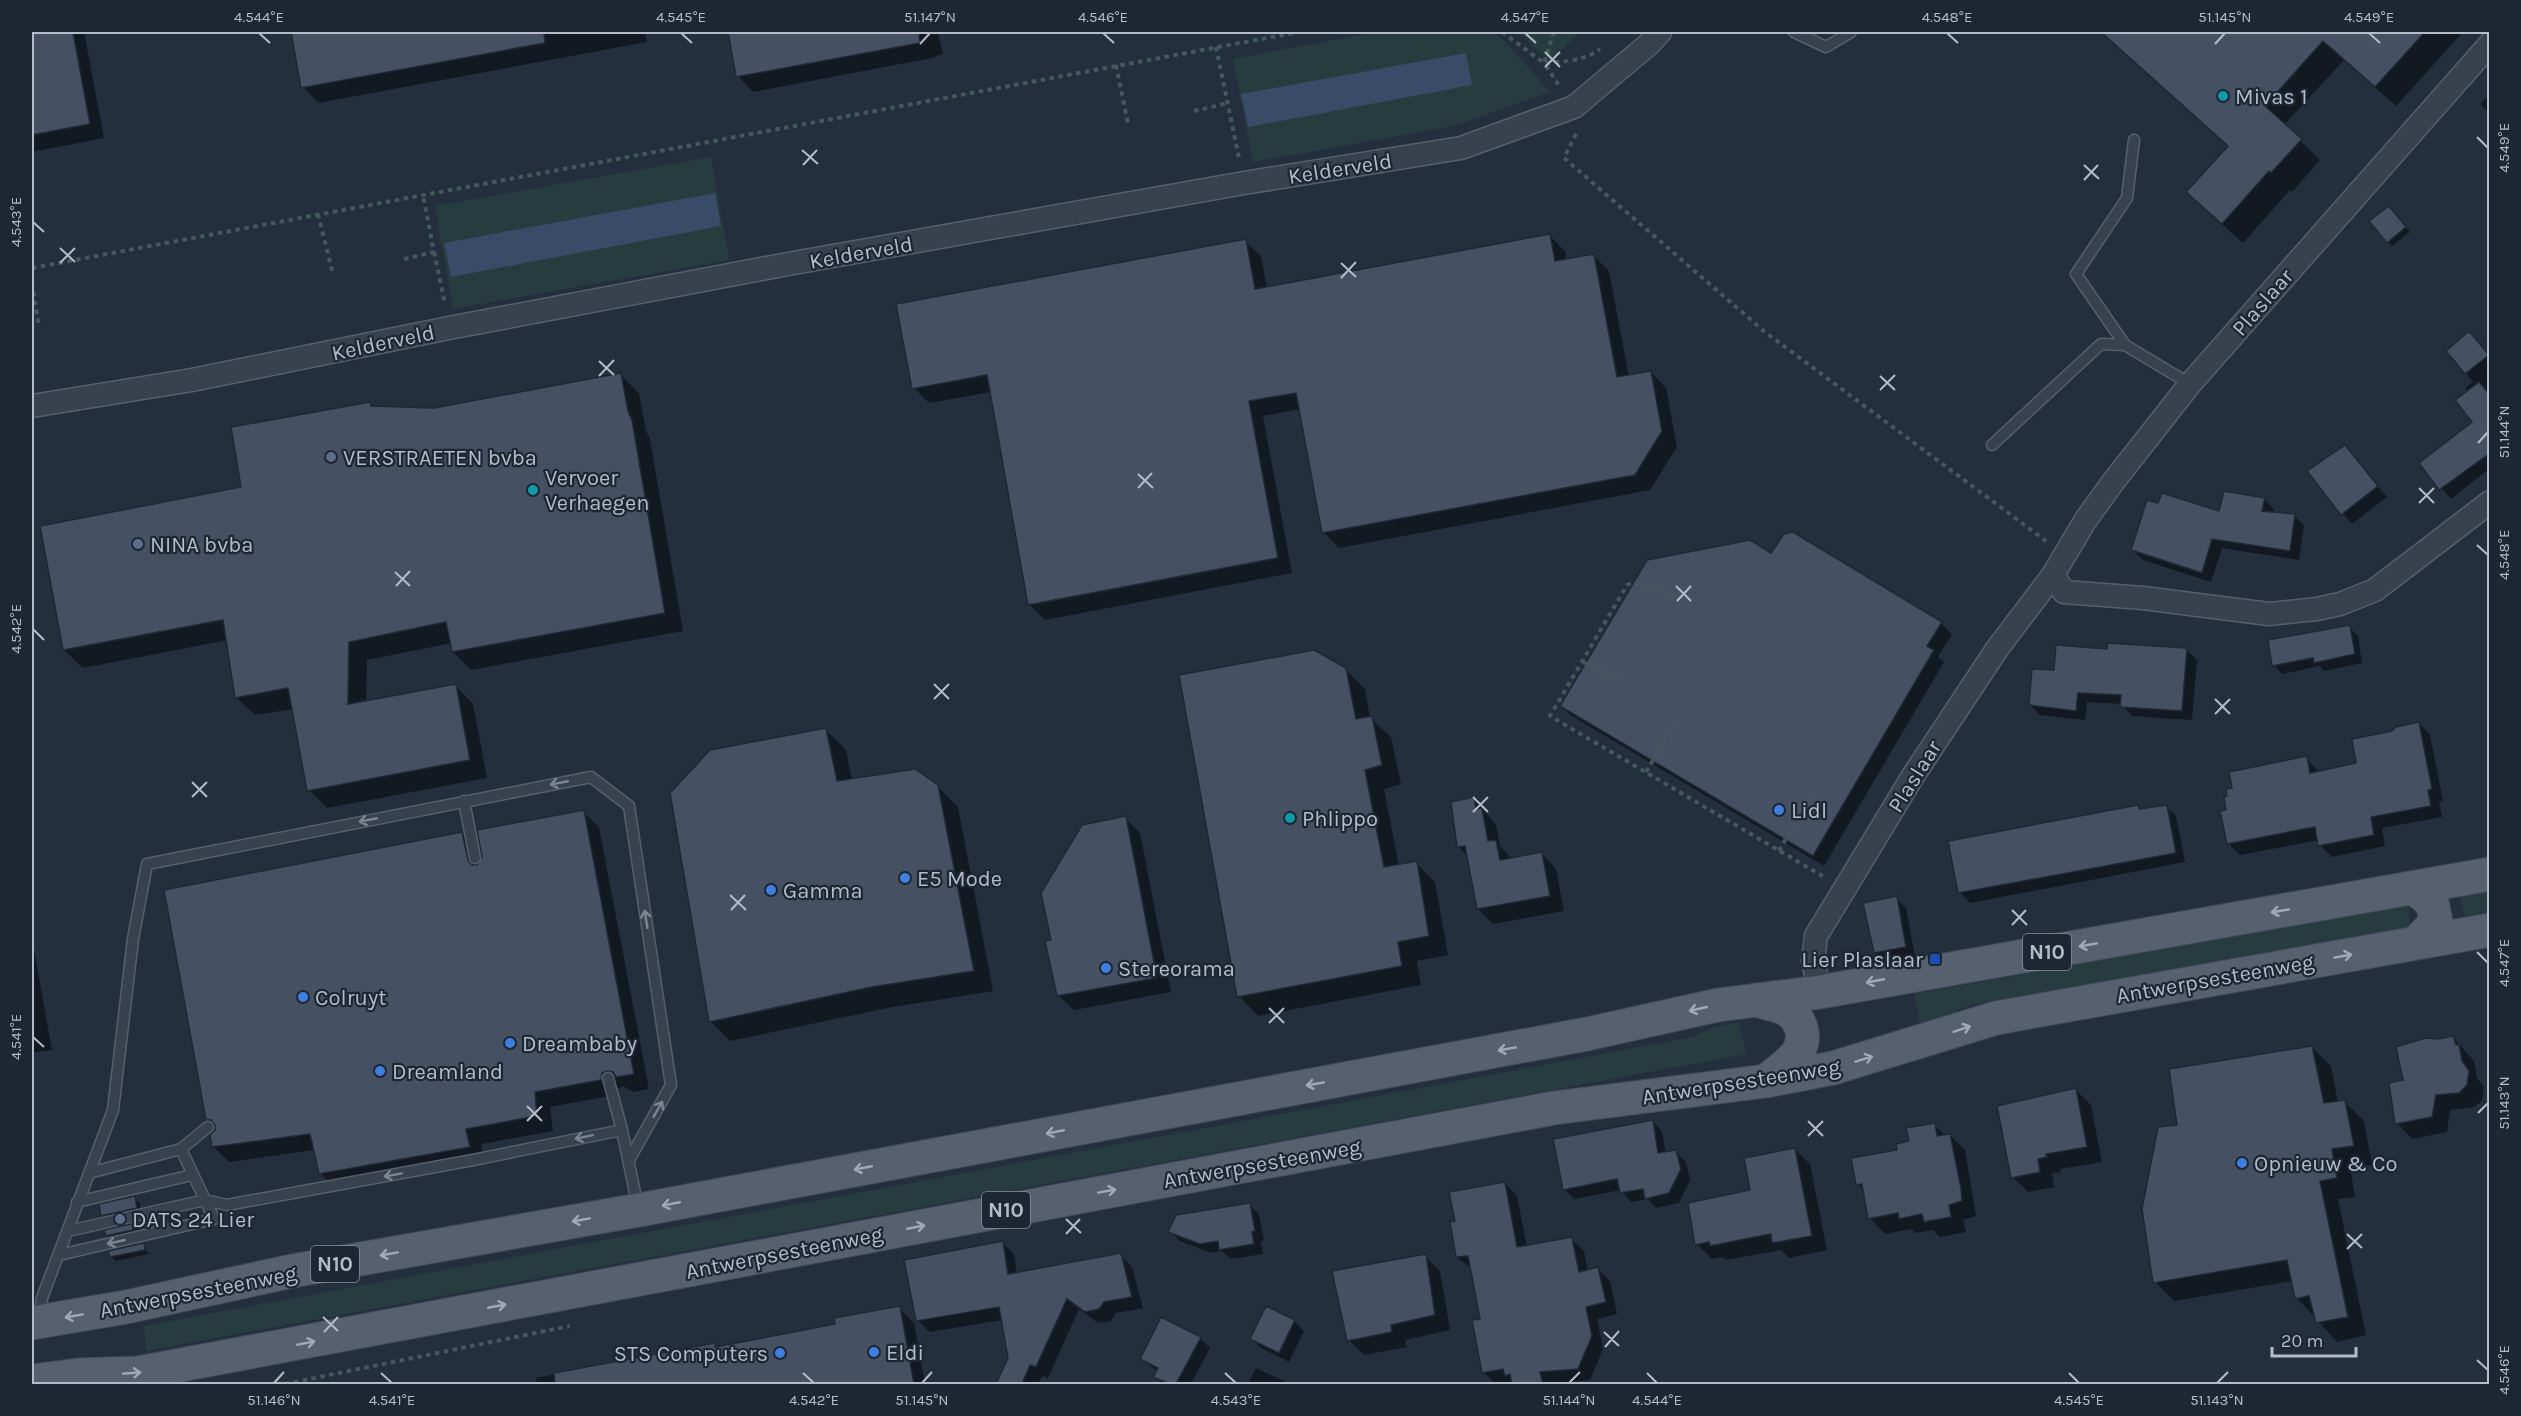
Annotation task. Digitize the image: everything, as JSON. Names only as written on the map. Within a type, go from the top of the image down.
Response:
[{"type":"main road","name":"Antwerpsesteenweg","points":[[36,1322],[126,1307],[292,1272],[1587,1034],[1718,1005],[1820,992],[2490,874]]},
{"type":"main road","points":[[2413,888],[2432,902],[2436,922],[2416,943]]},
{"type":"main road","name":"Antwerpsesteenweg","points":[[32,1381],[74,1380],[138,1373],[1554,1108],[1766,1081],[1833,1068],[1996,1018],[2490,930]]},
{"type":"main road","points":[[1755,1000],[1785,1009],[1796,1018],[1803,1030],[1802,1043],[1796,1055],[1766,1081]]},
{"type":"street","name":"Kelderveld","points":[[32,406],[192,380],[449,328],[776,267],[1244,183],[1461,148],[1574,107],[1650,44],[1660,32]]},
{"type":"street","name":"Plaslaar","points":[[1820,992],[1813,961],[1816,936],[1912,776],[1997,649],[2053,575],[2113,483],[2190,384],[2490,44]]},
{"type":"street","points":[[2053,575],[2064,592],[2143,598],[2269,614],[2317,609],[2340,604],[2374,590],[2490,502]]},
{"type":"lane","points":[[1794,32],[1826,47],[1851,32]]},
{"type":"lane","points":[[2134,140],[2127,198],[2076,274],[2125,345],[2190,384]]},
{"type":"lane","points":[[1992,445],[2101,344],[2125,345]]},
{"type":"lane","points":[[36,1322],[42,1298],[113,1110],[133,939],[147,864],[591,777],[629,806],[671,1085],[629,1160]]},
{"type":"lane","points":[[464,801],[475,858]]},
{"type":"lane","points":[[608,1078],[639,1210]]},
{"type":"lane","points":[[89,1173],[181,1149],[208,1126]]},
{"type":"lane","points":[[68,1230],[205,1200],[227,1205],[622,1130]]},
{"type":"lane","points":[[59,1255],[214,1219],[181,1149]]},
{"type":"lane","points":[[77,1202],[192,1175]]},
{"type":"path","points":[[32,268],[1299,32]]},
{"type":"path","points":[[1502,32],[1544,63],[1574,107],[1579,129],[1564,159],[1765,332],[2064,555]]},
{"type":"path","points":[[1544,63],[1554,32]]},
{"type":"path","points":[[1544,63],[1564,61],[1594,53],[1603,46]]},
{"type":"path","points":[[1216,47],[1244,183]]},
{"type":"path","points":[[1116,65],[1128,124]]},
{"type":"path","points":[[1194,111],[1228,103]]},
{"type":"path","points":[[423,195],[449,328]]},
{"type":"path","points":[[318,214],[333,274]]},
{"type":"path","points":[[404,259],[434,252]]},
{"type":"path","points":[[32,283],[39,327]]},
{"type":"path","points":[[1674,595],[1632,583],[1627,585],[1550,716],[1845,890]]},
{"type":"path","points":[[1582,661],[1622,682]]},
{"type":"path","points":[[1646,772],[1679,716]]},
{"type":"path","points":[[1779,851],[1811,793]]},
{"type":"green space","points":[[1375,32],[1490,32],[1504,40],[1550,92],[1454,126],[1253,162],[1233,59]]},
{"type":"green space","points":[[1519,32],[1580,32],[1549,62]]},
{"type":"green space","points":[[711,157],[729,260],[453,309],[435,206]]},
{"type":"green space","points":[[2489,888],[2489,914],[2465,918],[2459,894]]},
{"type":"green space","points":[[2409,904],[2410,928],[1974,1004],[1920,1025],[1914,994]]},
{"type":"green space","points":[[1739,1022],[1747,1054],[146,1351],[144,1326],[1693,1037],[1710,1028]]},
{"type":"water","points":[[1466,53],[1472,85],[1248,127],[1241,94]]},
{"type":"water","points":[[715,193],[721,226],[451,277],[444,243]]},
{"type":"building","points":[[32,32],[73,32],[90,124],[32,135]]},
{"type":"building","points":[[291,32],[544,32],[545,43],[301,88]]},
{"type":"building","points":[[728,32],[919,32],[920,43],[736,77]]},
{"type":"building","name":"Mivas 1","points":[[2101,32],[2425,32],[2375,87],[2323,41],[2265,106],[2302,139],[2271,173],[2269,171],[2222,224],[2186,192],[2228,146]]},
{"type":"building","points":[[2389,206],[2406,227],[2387,243],[2369,221]]},
{"type":"building","points":[[1550,234],[1555,261],[1594,254],[1617,377],[1651,371],[1662,431],[1635,475],[1322,533],[1296,393],[1249,401],[1278,558],[1028,605],[987,375],[912,389],[896,304],[1246,239],[1255,289]]},
{"type":"building","points":[[2469,331],[2489,355],[2465,374],[2446,351]]},
{"type":"building","points":[[621,373],[628,411],[632,420],[665,613],[452,652],[446,622],[349,642],[348,704],[456,684],[470,760],[307,791],[288,688],[235,698],[223,620],[63,650],[40,526],[241,487],[231,427],[370,402],[371,406],[434,408]]},
{"type":"building","points":[[2479,382],[2490,395],[2490,453],[2439,490],[2419,463],[2472,422],[2455,400]]},
{"type":"building","points":[[2345,445],[2378,486],[2341,515],[2307,471]]},
{"type":"building","points":[[2224,491],[2265,498],[2262,511],[2295,514],[2290,551],[2212,539],[2202,573],[2131,550],[2147,500],[2158,503],[2162,493],[2219,511]]},
{"type":"building","points":[[1793,532],[1942,622],[1927,646],[1934,650],[1813,856],[1560,706],[1647,560],[1750,540],[1771,553],[1784,534]]},
{"type":"building","points":[[2350,625],[2355,654],[2314,663],[2313,658],[2272,666],[2268,640]]},
{"type":"building","points":[[2108,643],[2187,648],[2182,711],[2120,707],[2121,695],[2078,693],[2076,711],[2029,705],[2032,669],[2054,670],[2056,645],[2107,649]]},
{"type":"building","name":"Phlippo","points":[[1314,650],[1346,668],[1356,719],[1372,716],[1382,765],[1365,770],[1384,867],[1417,861],[1429,936],[1398,942],[1402,966],[1237,997],[1179,675]]},
{"type":"building","points":[[2419,722],[2432,789],[2428,790],[2431,806],[2371,817],[2374,835],[2318,846],[2315,827],[2227,844],[2220,811],[2226,810],[2224,797],[2227,796],[2226,789],[2232,788],[2229,772],[2307,756],[2310,773],[2356,763],[2352,739],[2392,731],[2396,727]]},
{"type":"building","name":"Gamma","points":[[826,728],[837,781],[915,769],[938,785],[974,971],[872,987],[709,1022],[670,793],[710,750]]},
{"type":"building","points":[[1474,797],[1476,809],[1482,808],[1488,841],[1496,840],[1500,860],[1542,852],[1550,896],[1477,909],[1465,846],[1457,847],[1451,802]]},
{"type":"building","points":[[2138,805],[2139,809],[2167,805],[2176,853],[1958,893],[1948,841]]},
{"type":"building","points":[[584,810],[634,1074],[616,1077],[613,1072],[607,1071],[602,1073],[601,1080],[535,1092],[537,1116],[466,1129],[470,1147],[319,1174],[310,1134],[212,1147],[210,1135],[215,1130],[215,1125],[211,1120],[206,1120],[164,890],[462,832],[468,860],[472,865],[477,865],[482,857],[477,830]]},
{"type":"building","points":[[1126,816],[1157,978],[1057,996],[1045,941],[1051,940],[1041,893],[1082,825]]},
{"type":"building","points":[[1897,896],[1906,947],[1874,953],[1863,903]]},
{"type":"building","points":[[2453,1036],[2456,1045],[2459,1044],[2462,1061],[2469,1071],[2467,1085],[2459,1093],[2436,1095],[2432,1117],[2395,1124],[2389,1083],[2403,1080],[2396,1047],[2425,1038],[2438,1039]]},
{"type":"building","name":"Opnieuw & Co","points":[[2312,1046],[2324,1103],[2345,1100],[2354,1146],[2332,1149],[2337,1178],[2320,1181],[2348,1317],[2316,1323],[2309,1296],[2295,1299],[2287,1260],[2153,1283],[2142,1209],[2158,1127],[2177,1125],[2169,1069]]},
{"type":"building","points":[[2076,1088],[2087,1147],[2046,1154],[2047,1157],[2038,1159],[2040,1172],[2011,1178],[1997,1106]]},
{"type":"building","points":[[1653,1120],[1658,1153],[1676,1150],[1681,1169],[1669,1193],[1645,1199],[1643,1189],[1620,1193],[1617,1179],[1563,1190],[1553,1139]]},
{"type":"building","points":[[1935,1123],[1937,1136],[1950,1134],[1961,1188],[1962,1201],[1949,1205],[1951,1217],[1924,1222],[1922,1214],[1899,1219],[1898,1213],[1868,1219],[1862,1184],[1856,1185],[1851,1158],[1897,1150],[1896,1144],[1909,1141],[1906,1128]]},
{"type":"building","points":[[1795,1148],[1812,1236],[1772,1243],[1771,1234],[1710,1246],[1709,1242],[1695,1245],[1688,1203],[1750,1190],[1744,1158]]},
{"type":"building","points":[[1505,1182],[1517,1247],[1572,1237],[1579,1272],[1598,1267],[1606,1302],[1586,1307],[1592,1336],[1578,1369],[1540,1372],[1543,1384],[1512,1384],[1510,1374],[1505,1376],[1503,1369],[1482,1373],[1472,1320],[1480,1319],[1468,1256],[1456,1257],[1450,1222],[1455,1221],[1449,1192]]},
{"type":"building","points":[[135,1196],[137,1208],[101,1216],[99,1204]]},
{"type":"building","points":[[1250,1203],[1255,1231],[1252,1232],[1254,1244],[1219,1250],[1218,1241],[1200,1244],[1168,1232],[1176,1215]]},
{"type":"building","points":[[140,1222],[141,1228],[106,1236],[104,1230]]},
{"type":"building","points":[[1003,1241],[1008,1274],[1121,1253],[1132,1297],[1104,1302],[1099,1309],[1085,1312],[1067,1299],[1036,1367],[1030,1365],[1022,1384],[996,1384],[1008,1358],[999,1307],[916,1321],[904,1260]]},
{"type":"building","points":[[144,1243],[145,1250],[110,1257],[108,1251]]},
{"type":"building","points":[[1426,1254],[1435,1315],[1391,1325],[1392,1332],[1347,1341],[1332,1271]]},
{"type":"building","points":[[900,1306],[914,1384],[555,1384],[554,1373],[715,1343],[715,1347],[794,1332],[835,1324],[834,1318]]},
{"type":"building","points":[[1266,1306],[1295,1320],[1279,1353],[1250,1339]]},
{"type":"building","points":[[1161,1317],[1201,1337],[1176,1384],[1153,1377],[1158,1368],[1140,1359]]},
{"type":"place","name":"Mivas 1","points":[[2223,96]]},
{"type":"place","name":"VERSTRAETEN bvba","points":[[331,457]]},
{"type":"place","name":"Vervoer Verhaegen","points":[[533,490]]},
{"type":"place","name":"NINA bvba","points":[[138,544]]},
{"type":"place","name":"Lidl","points":[[1779,810]]},
{"type":"place","name":"Phlippo","points":[[1290,818]]},
{"type":"place","name":"E5 Mode","points":[[905,878]]},
{"type":"place","name":"Gamma","points":[[771,890]]},
{"type":"place","name":"Lier Plaslaar","points":[[1935,959]]},
{"type":"place","name":"Stereorama","points":[[1106,968]]},
{"type":"place","name":"Colruyt","points":[[303,997]]},
{"type":"place","name":"Dreambaby","points":[[510,1043]]},
{"type":"place","name":"Dreamland","points":[[380,1071]]},
{"type":"place","name":"Opnieuw & Co","points":[[2242,1163]]},
{"type":"place","name":"DATS 24 Lier","points":[[120,1219]]},
{"type":"place","name":"Eldi","points":[[874,1352]]},
{"type":"place","name":"STS Computers","points":[[780,1353]]}]
